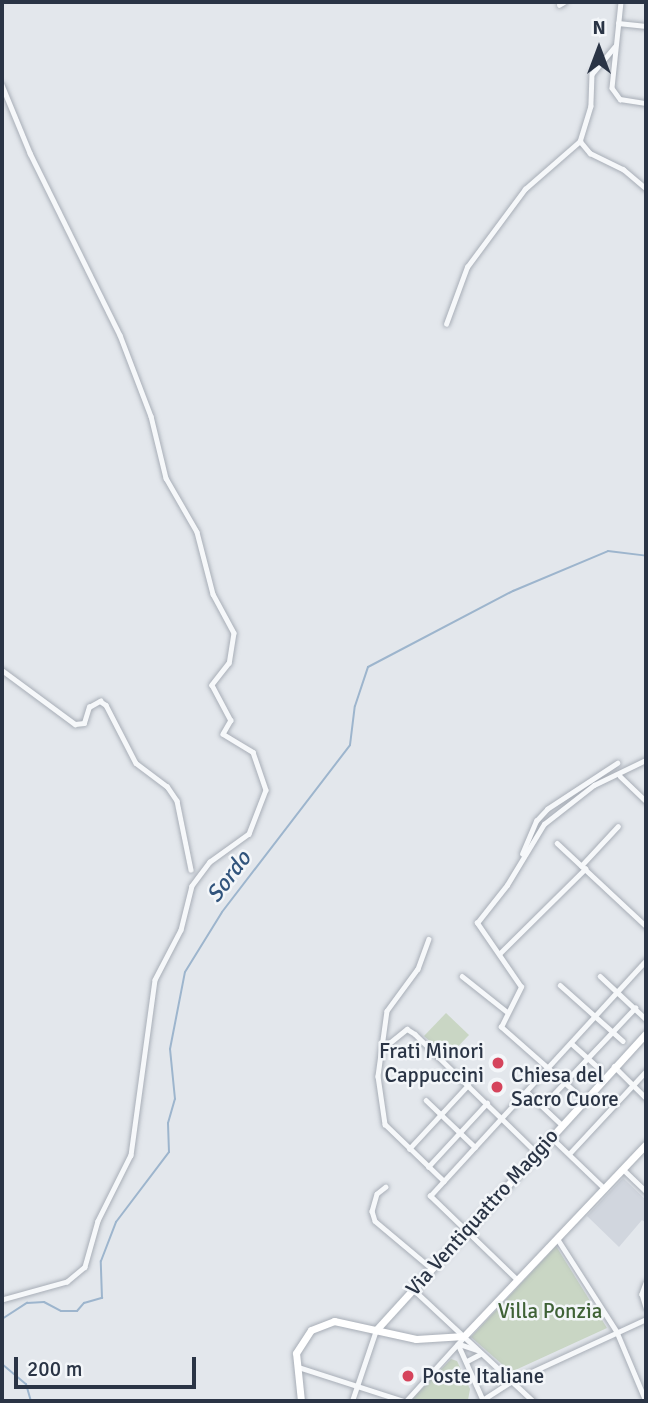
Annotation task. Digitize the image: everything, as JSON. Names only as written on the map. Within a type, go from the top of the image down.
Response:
[{"type":"main road","name":"Via Ventiquattro Maggio","points":[[376,1330],[646,1033]]},
{"type":"main road","points":[[301,1401],[296,1353],[311,1330],[334,1321],[416,1339],[464,1336],[646,1144]]},
{"type":"street","points":[[621,2],[612,88],[620,99],[646,103]]},
{"type":"street","points":[[618,23],[646,26]]},
{"type":"street","points":[[446,324],[467,267],[524,189],[580,141],[591,106],[592,74],[615,47]]},
{"type":"street","points":[[2,85],[30,153],[120,335],[151,416],[166,478],[197,532],[214,594],[234,633],[229,663],[212,685],[232,720],[223,734],[253,752],[266,790],[249,834],[210,862],[192,886],[181,930],[155,980],[131,1155],[98,1221],[85,1267],[67,1282],[2,1300]]},
{"type":"street","points":[[580,141],[590,153],[633,175],[646,188]]},
{"type":"street","points":[[2,670],[75,723],[84,723],[89,707],[100,701],[106,705],[136,763],[167,786],[177,801],[191,870]]},
{"type":"street","points":[[522,855],[555,814],[594,785],[620,776],[645,761]]},
{"type":"street","points":[[576,1093],[504,1032],[501,1022],[522,987],[477,923],[507,885],[536,821],[547,809],[617,763]]},
{"type":"street","points":[[620,776],[646,800]]},
{"type":"street","points":[[500,953],[583,868],[618,826]]},
{"type":"street","points":[[558,843],[646,926]]},
{"type":"street","points":[[429,939],[418,969],[387,1011],[382,1049],[380,1113],[409,1149],[444,1181]]},
{"type":"street","points":[[517,1280],[430,1196],[646,960]]},
{"type":"street","points":[[462,976],[506,1011]]},
{"type":"street","points":[[600,976],[646,1019]]},
{"type":"street","points":[[560,985],[623,1041]]},
{"type":"street","points":[[548,1100],[635,1009]]},
{"type":"street","points":[[382,1049],[407,1029],[536,1152]]},
{"type":"street","points":[[572,1043],[600,1068]]},
{"type":"street","points":[[614,1066],[646,1098]]},
{"type":"street","points":[[569,1154],[646,1071]]},
{"type":"street","points":[[409,1149],[468,1085]]},
{"type":"street","points":[[527,1092],[561,1124]]},
{"type":"street","points":[[426,1100],[475,1147]]},
{"type":"street","points":[[428,1167],[487,1103]]},
{"type":"street","points":[[551,1136],[605,1189]]},
{"type":"street","points":[[623,1170],[646,1191]]},
{"type":"street","points":[[386,1187],[377,1194],[372,1211],[375,1221],[431,1268]]},
{"type":"street","points":[[557,1238],[617,1332],[646,1401]]},
{"type":"street","points":[[646,1283],[642,1294],[646,1307]]},
{"type":"street","points":[[412,1288],[533,1401]]},
{"type":"street","points":[[458,1344],[482,1401],[512,1381],[646,1319]]},
{"type":"street","points":[[352,1401],[376,1330]]},
{"type":"street","points":[[297,1367],[405,1401],[464,1336]]},
{"type":"street","points":[[458,1344],[480,1352]]},
{"type":"street","points":[[467,1361],[480,1352]]},
{"type":"shaded area","points":[[623,1178],[646,1200],[646,1223],[642,1220],[619,1247],[587,1216]]},
{"type":"green space","points":[[446,1013],[469,1035],[448,1057],[424,1036]]},
{"type":"green space","name":"Villa Ponzia","points":[[556,1246],[607,1328],[511,1372],[471,1337]]},
{"type":"green space","points":[[451,1359],[457,1361],[470,1389],[468,1400],[410,1401]]},
{"type":"waterway","name":"Sordo","points":[[2,1319],[27,1303],[44,1302],[61,1311],[77,1311],[84,1303],[102,1298],[101,1261],[116,1222],[169,1152],[168,1123],[175,1099],[170,1049],[185,972],[222,912],[350,745],[355,706],[368,667],[513,591],[608,551],[646,556]]},
{"type":"waterway","name":"Sordo","points":[[2,1364],[26,1384],[31,1401]]},
{"type":"place","name":"Frati Minori Cappuccini","points":[[498,1063]]},
{"type":"place","name":"Chiesa del Sacro Cuore","points":[[497,1087]]},
{"type":"place","name":"Poste Italiane","points":[[408,1376]]}]
